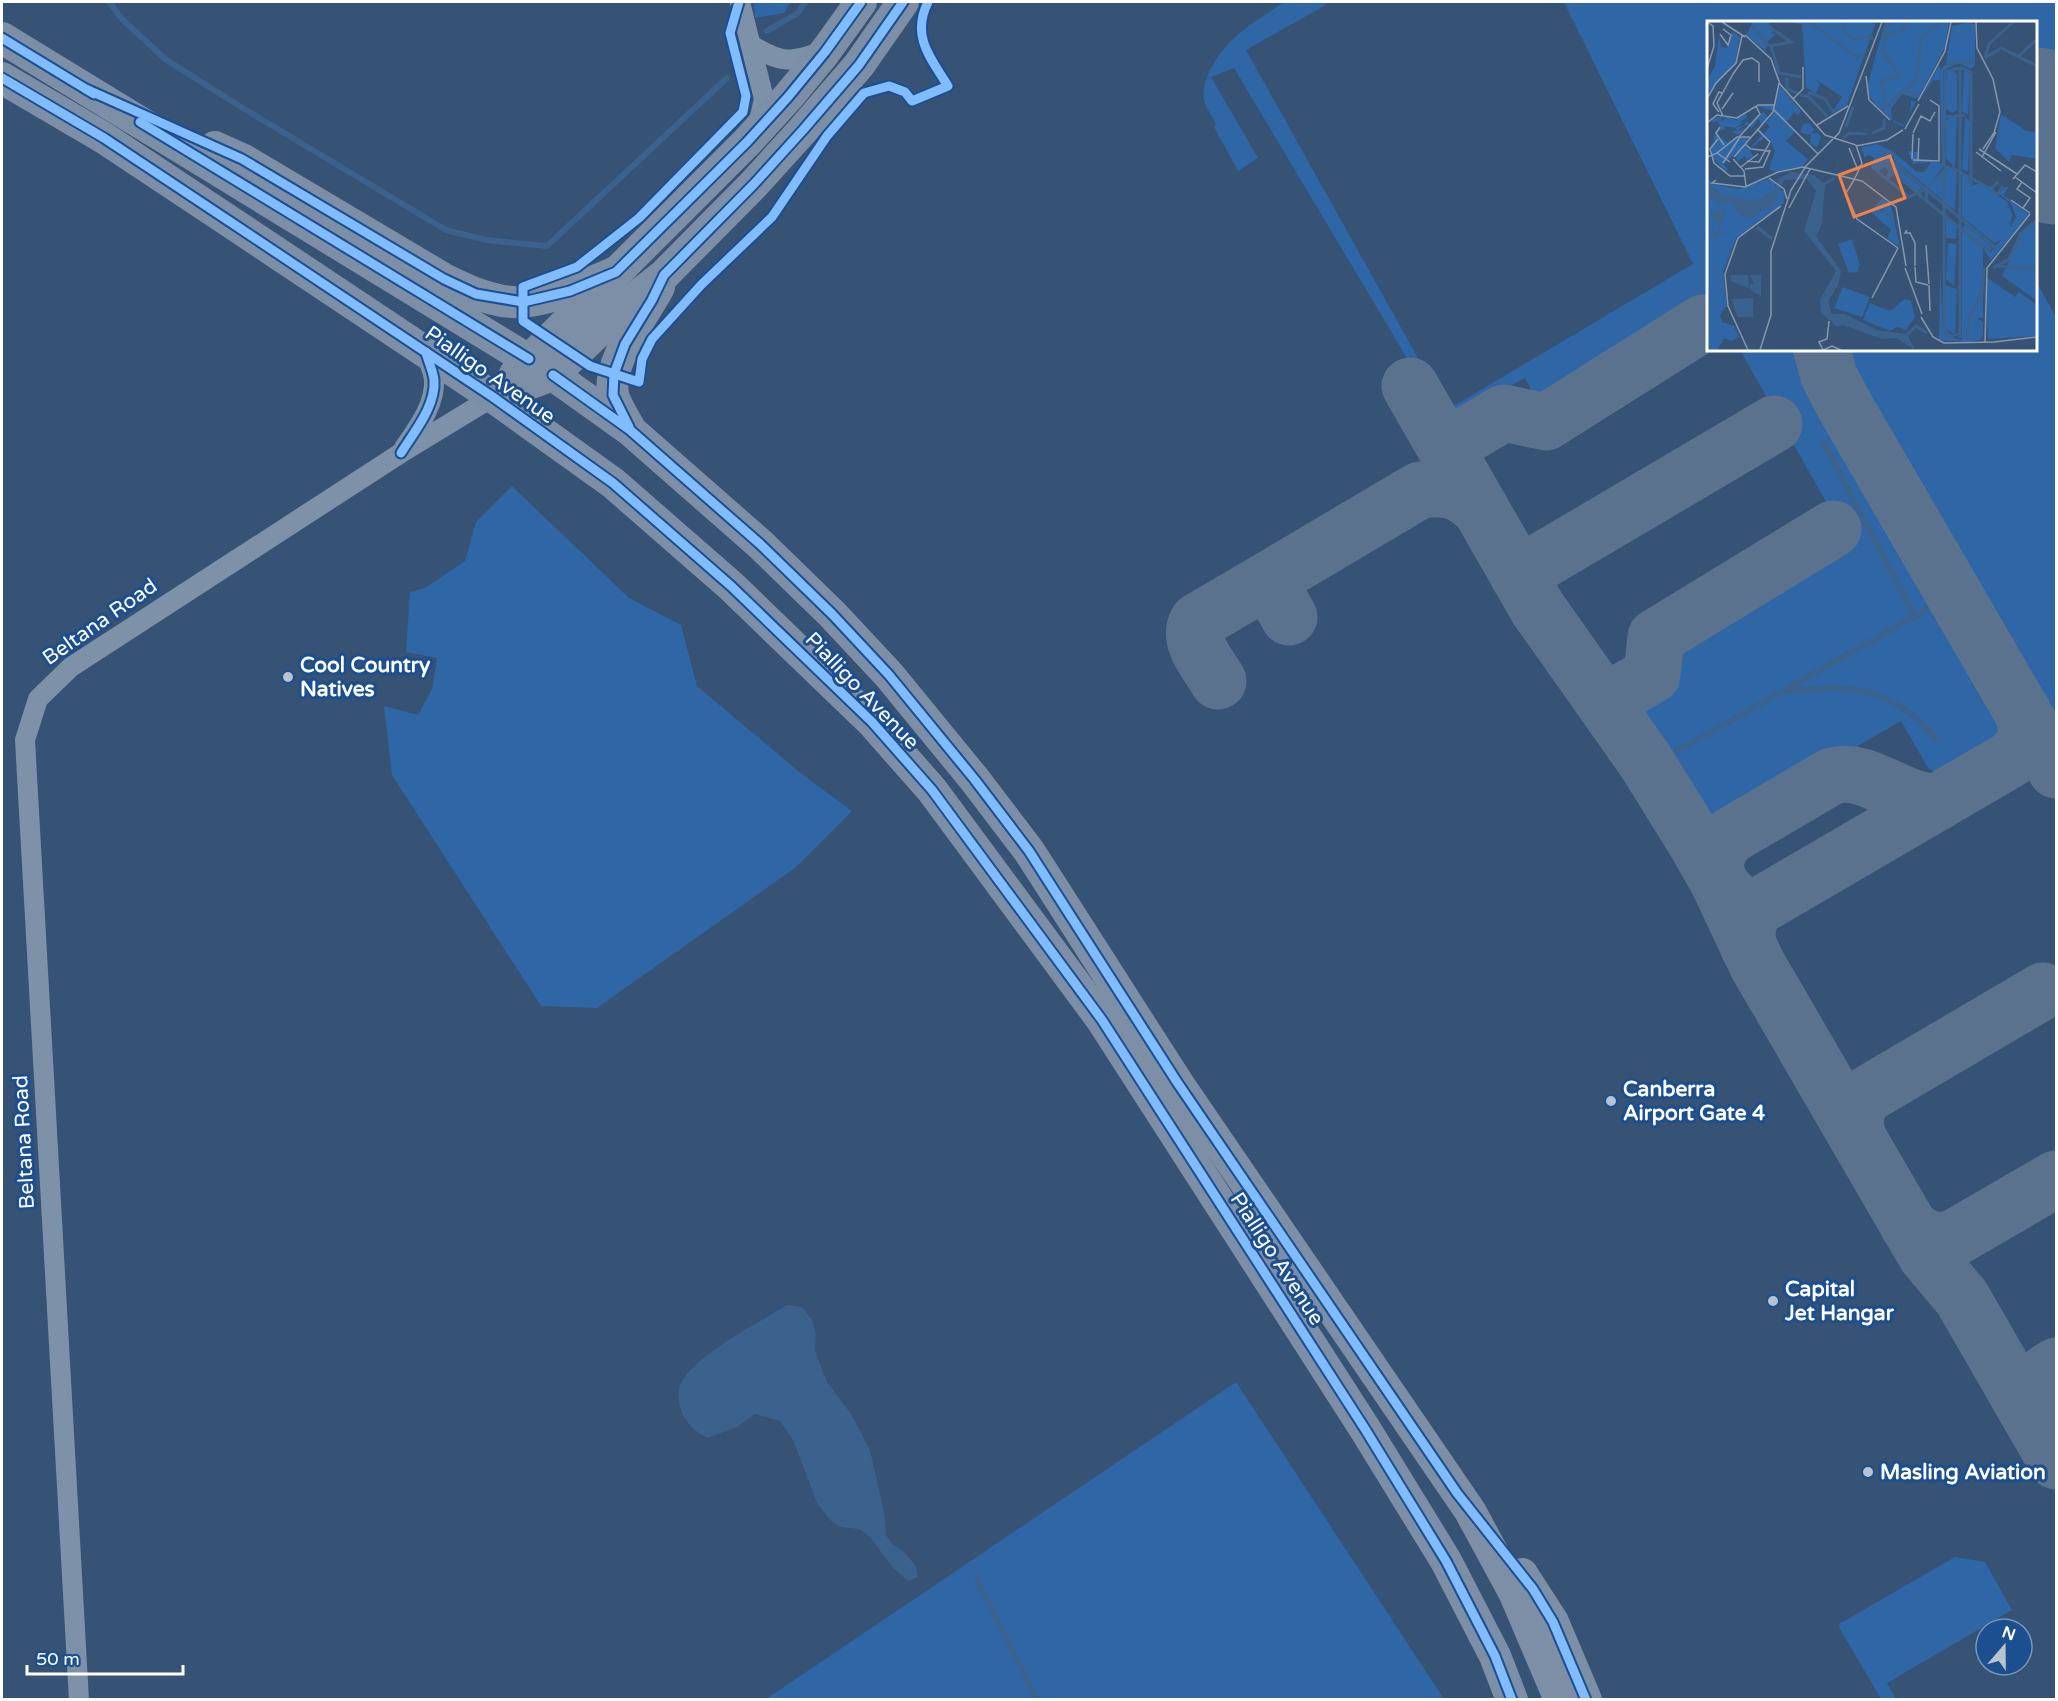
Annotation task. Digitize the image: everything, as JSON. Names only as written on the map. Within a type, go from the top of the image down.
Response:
[{"type":"main road","points":[[541,367],[616,272],[757,131],[825,51],[861,2]]},
{"type":"main road","points":[[492,397],[541,367],[664,275],[803,130],[859,65],[903,2]]},
{"type":"main road","name":"Pialligo Avenue","points":[[2,38],[541,367],[630,430],[760,544],[832,614],[889,675],[1029,850],[1177,1082],[1470,1511],[1514,1592],[1560,1700]]},
{"type":"main road","name":"Pialligo Avenue","points":[[2,78],[104,138],[426,352],[613,483],[732,586],[872,722],[932,790],[1102,1020],[1446,1560],[1495,1656],[1512,1700]]},
{"type":"main road","points":[[86,89],[242,159],[444,279],[476,294],[504,301],[523,302],[570,291],[616,272]]},
{"type":"main road","points":[[630,430],[614,395],[615,374],[625,344],[652,300],[664,275]]},
{"type":"main road","points":[[1470,1511],[1545,1607],[1565,1647],[1586,1700]]},
{"type":"street","points":[[740,2],[764,99],[757,131]]},
{"type":"street","points":[[751,45],[778,59],[796,61],[825,51]]},
{"type":"street","points":[[401,453],[424,416],[433,394],[434,380],[426,352]]},
{"type":"street","name":"Beltana Road","points":[[79,1700],[25,740],[38,699],[71,667],[401,453],[492,397]]},
{"type":"shaded area","points":[[754,2],[791,2],[784,13],[755,18]]},
{"type":"shaded area","points":[[1284,2],[1327,2],[1324,6],[1246,50],[1447,410],[1693,264],[1564,2],[2056,2],[2056,94],[2037,105],[2037,21],[1707,21],[1707,303],[1537,401],[1525,378],[1445,422],[1234,68],[1211,77],[1258,158],[1238,171],[1214,127],[1216,124],[1205,104],[1206,79],[1220,54],[1243,30]]},
{"type":"shaded area","points":[[2037,283],[2056,317],[2056,737],[2018,671],[2013,669],[2008,671],[1847,395],[1830,351],[2037,351]]},
{"type":"shaded area","points":[[1741,351],[1809,351],[1811,364],[1819,382],[1990,685],[1989,692],[2003,716],[2005,728],[2003,734],[1999,741],[1941,776],[1928,768],[1901,721],[1703,835],[1624,707],[1653,691],[1668,678],[1672,669],[1672,659],[1667,648],[1847,539]]},
{"type":"shaded area","points":[[512,486],[629,598],[681,625],[697,686],[803,775],[852,811],[795,868],[597,1008],[541,1006],[392,775],[384,706],[418,715],[432,689],[437,658],[406,652],[410,592],[425,588],[465,561],[476,522]]},
{"type":"shaded area","points":[[787,1305],[802,1307],[812,1320],[816,1334],[815,1351],[827,1382],[851,1414],[870,1450],[885,1517],[886,1535],[892,1544],[904,1552],[916,1566],[918,1577],[908,1581],[893,1568],[870,1537],[859,1529],[840,1527],[830,1520],[817,1503],[793,1440],[780,1421],[755,1414],[737,1427],[707,1438],[693,1428],[683,1414],[678,1392],[690,1370],[715,1349]]},
{"type":"shaded area","points":[[1236,1382],[1444,1699],[766,1699]]},
{"type":"shaded area","points":[[1955,1557],[1985,1562],[2012,1610],[2000,1617],[1974,1617],[1974,1632],[1887,1683],[1895,1697],[1892,1699],[1881,1699],[1839,1624]]},
{"type":"waterway","points":[[109,2],[122,19],[165,59],[241,107],[446,230],[486,240],[547,246],[727,78]]},
{"type":"waterway","points":[[767,31],[798,13],[805,2]]},
{"type":"waterway","points":[[1823,442],[1915,617]]},
{"type":"waterway","points":[[1675,752],[1926,610]]},
{"type":"waterway","points":[[1788,692],[1832,688],[1870,693],[1904,708],[1936,738]]},
{"type":"waterway","points":[[977,1579],[1037,1700]]},
{"type":"taxiway","points":[[2037,158],[2053,149]]},
{"type":"taxiway","points":[[1446,447],[1504,413],[1546,422],[1703,323]]},
{"type":"taxiway","points":[[1822,351],[1829,376],[1843,403],[2056,770]]},
{"type":"taxiway","points":[[1410,386],[1538,609],[1646,762],[1695,841],[1718,881],[1758,966],[1926,1255],[1962,1298],[2056,1461]]},
{"type":"taxiway","points":[[1518,575],[1774,424]]},
{"type":"taxiway","points":[[1289,617],[1276,588],[1285,570],[1420,490],[1446,489],[1460,493],[1480,509]]},
{"type":"taxiway","points":[[1605,702],[1652,675],[1656,637],[1833,529]]},
{"type":"taxiway","points":[[1218,681],[1196,644],[1195,628],[1198,621],[1285,570]]},
{"type":"taxiway","points":[[1748,946],[1748,924],[1759,906],[2011,759],[2026,738],[2023,712]]},
{"type":"taxiway","points":[[1732,897],[1725,890],[1717,874],[1717,857],[1725,841],[1733,834],[1832,776],[1846,774],[1859,776],[1911,797],[1938,802]]},
{"type":"taxiway","points":[[1858,1138],[1856,1115],[1866,1095],[2043,991]]},
{"type":"taxiway","points":[[1908,1225],[1930,1239],[1942,1240],[1956,1237],[2056,1179]]},
{"type":"taxiway","points":[[2032,1419],[2030,1394],[2033,1387],[2042,1376],[2056,1366]]},
{"type":"runway","points":[[2037,120],[2056,154]]},
{"type":"cycle path","points":[[739,2],[730,33],[746,96],[743,112],[639,218],[577,267],[523,287],[523,321],[590,366],[639,382],[642,359],[652,339],[701,285],[772,217],[827,136],[864,93],[889,86],[905,92],[912,101],[948,86],[929,56],[922,36],[921,25],[928,2]]},
{"type":"cycle path","points":[[86,89],[242,159],[444,279],[476,294],[523,302],[570,291],[616,272],[747,142],[788,97],[825,52],[861,2]]},
{"type":"cycle path","points":[[629,427],[613,395],[614,374],[625,344],[652,300],[664,275],[754,184],[803,130],[859,65],[903,2]]},
{"type":"cycle path","points":[[2,38],[94,94]]},
{"type":"cycle path","points":[[2,78],[104,138],[493,397],[613,483],[731,586],[872,722],[932,790],[1102,1020],[1365,1429],[1446,1561],[1495,1656],[1512,1700]]},
{"type":"cycle path","points":[[140,122],[529,359]]},
{"type":"cycle path","points":[[401,453],[432,399],[434,380],[426,352]]},
{"type":"cycle path","points":[[553,375],[630,430],[760,544],[832,614],[889,675],[975,780],[1029,851],[1177,1082],[1457,1493],[1533,1589],[1553,1622],[1586,1700]]},
{"type":"place","name":"Cool Country Natives","points":[[288,677]]},
{"type":"place","name":"Canberra Airport Gate 4","points":[[1611,1101]]},
{"type":"place","name":"Capital Jet Hangar","points":[[1773,1301]]},
{"type":"place","name":"Masling Aviation","points":[[1868,1472]]}]
